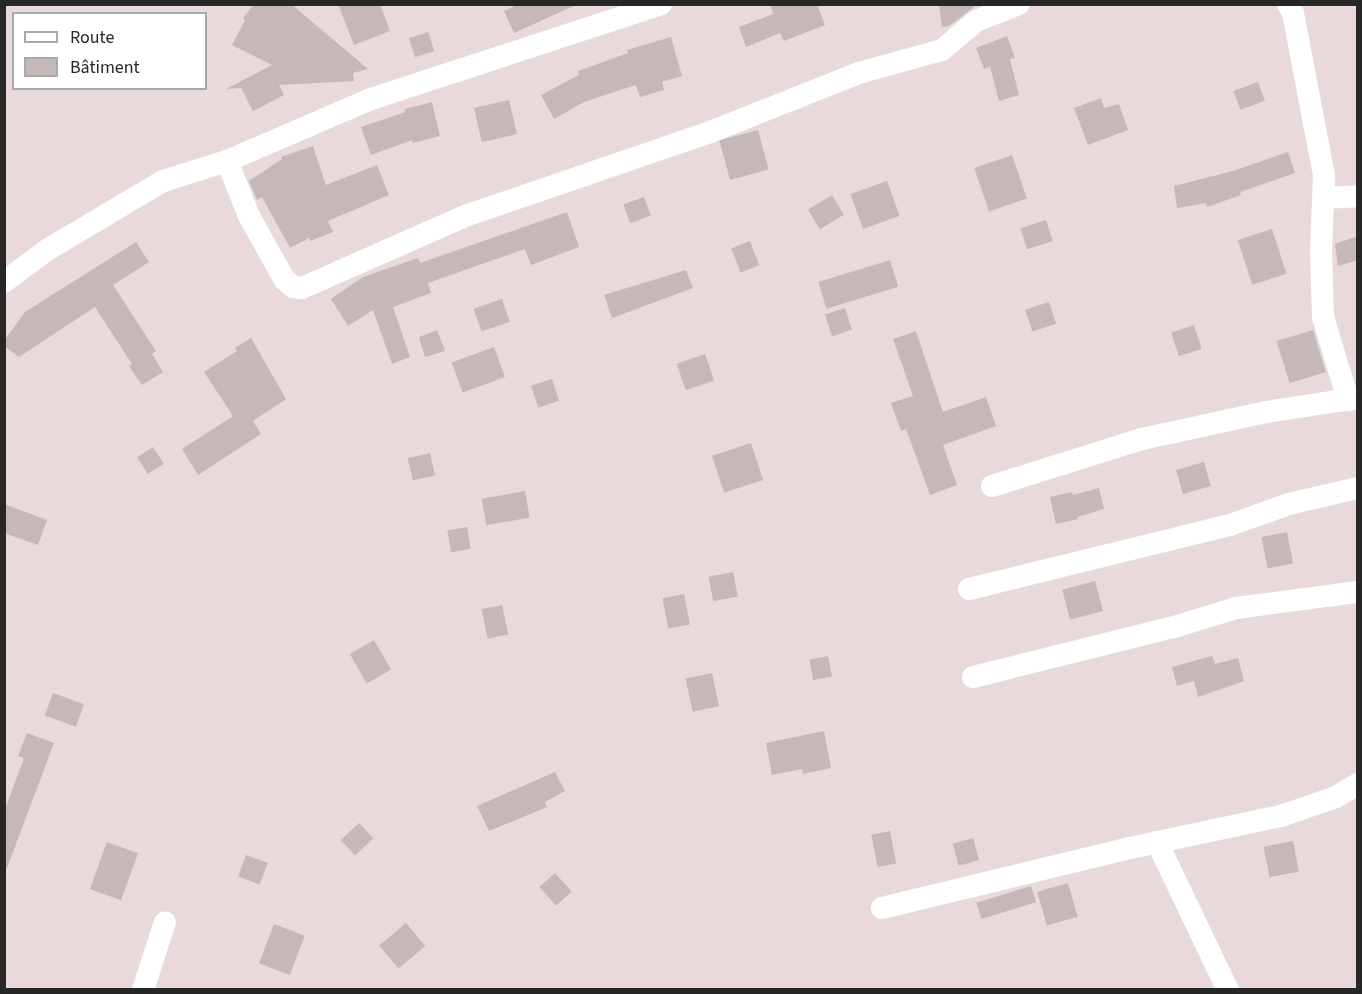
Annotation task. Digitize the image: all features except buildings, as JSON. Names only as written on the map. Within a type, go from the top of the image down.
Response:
[{"type":"street","points":[[4,282],[47,250],[163,181],[227,161],[371,99],[661,4]]},
{"type":"street","points":[[227,161],[249,216],[284,279],[293,286],[302,288],[465,216],[713,131],[859,73],[942,50],[976,21],[1019,4]]},
{"type":"street","points":[[992,486],[1142,439],[1266,412],[1353,399],[1323,317],[1321,252],[1324,176],[1293,13],[1288,4]]},
{"type":"street","points":[[1324,198],[1358,196]]},
{"type":"street","points":[[969,589],[1230,525],[1289,504],[1358,488]]},
{"type":"street","points":[[973,677],[1174,627],[1236,608],[1358,592]]},
{"type":"street","points":[[882,908],[1157,842],[1281,816],[1336,797],[1358,784]]},
{"type":"street","points":[[1157,842],[1228,990]]},
{"type":"street","points":[[143,990],[165,922]]}]
